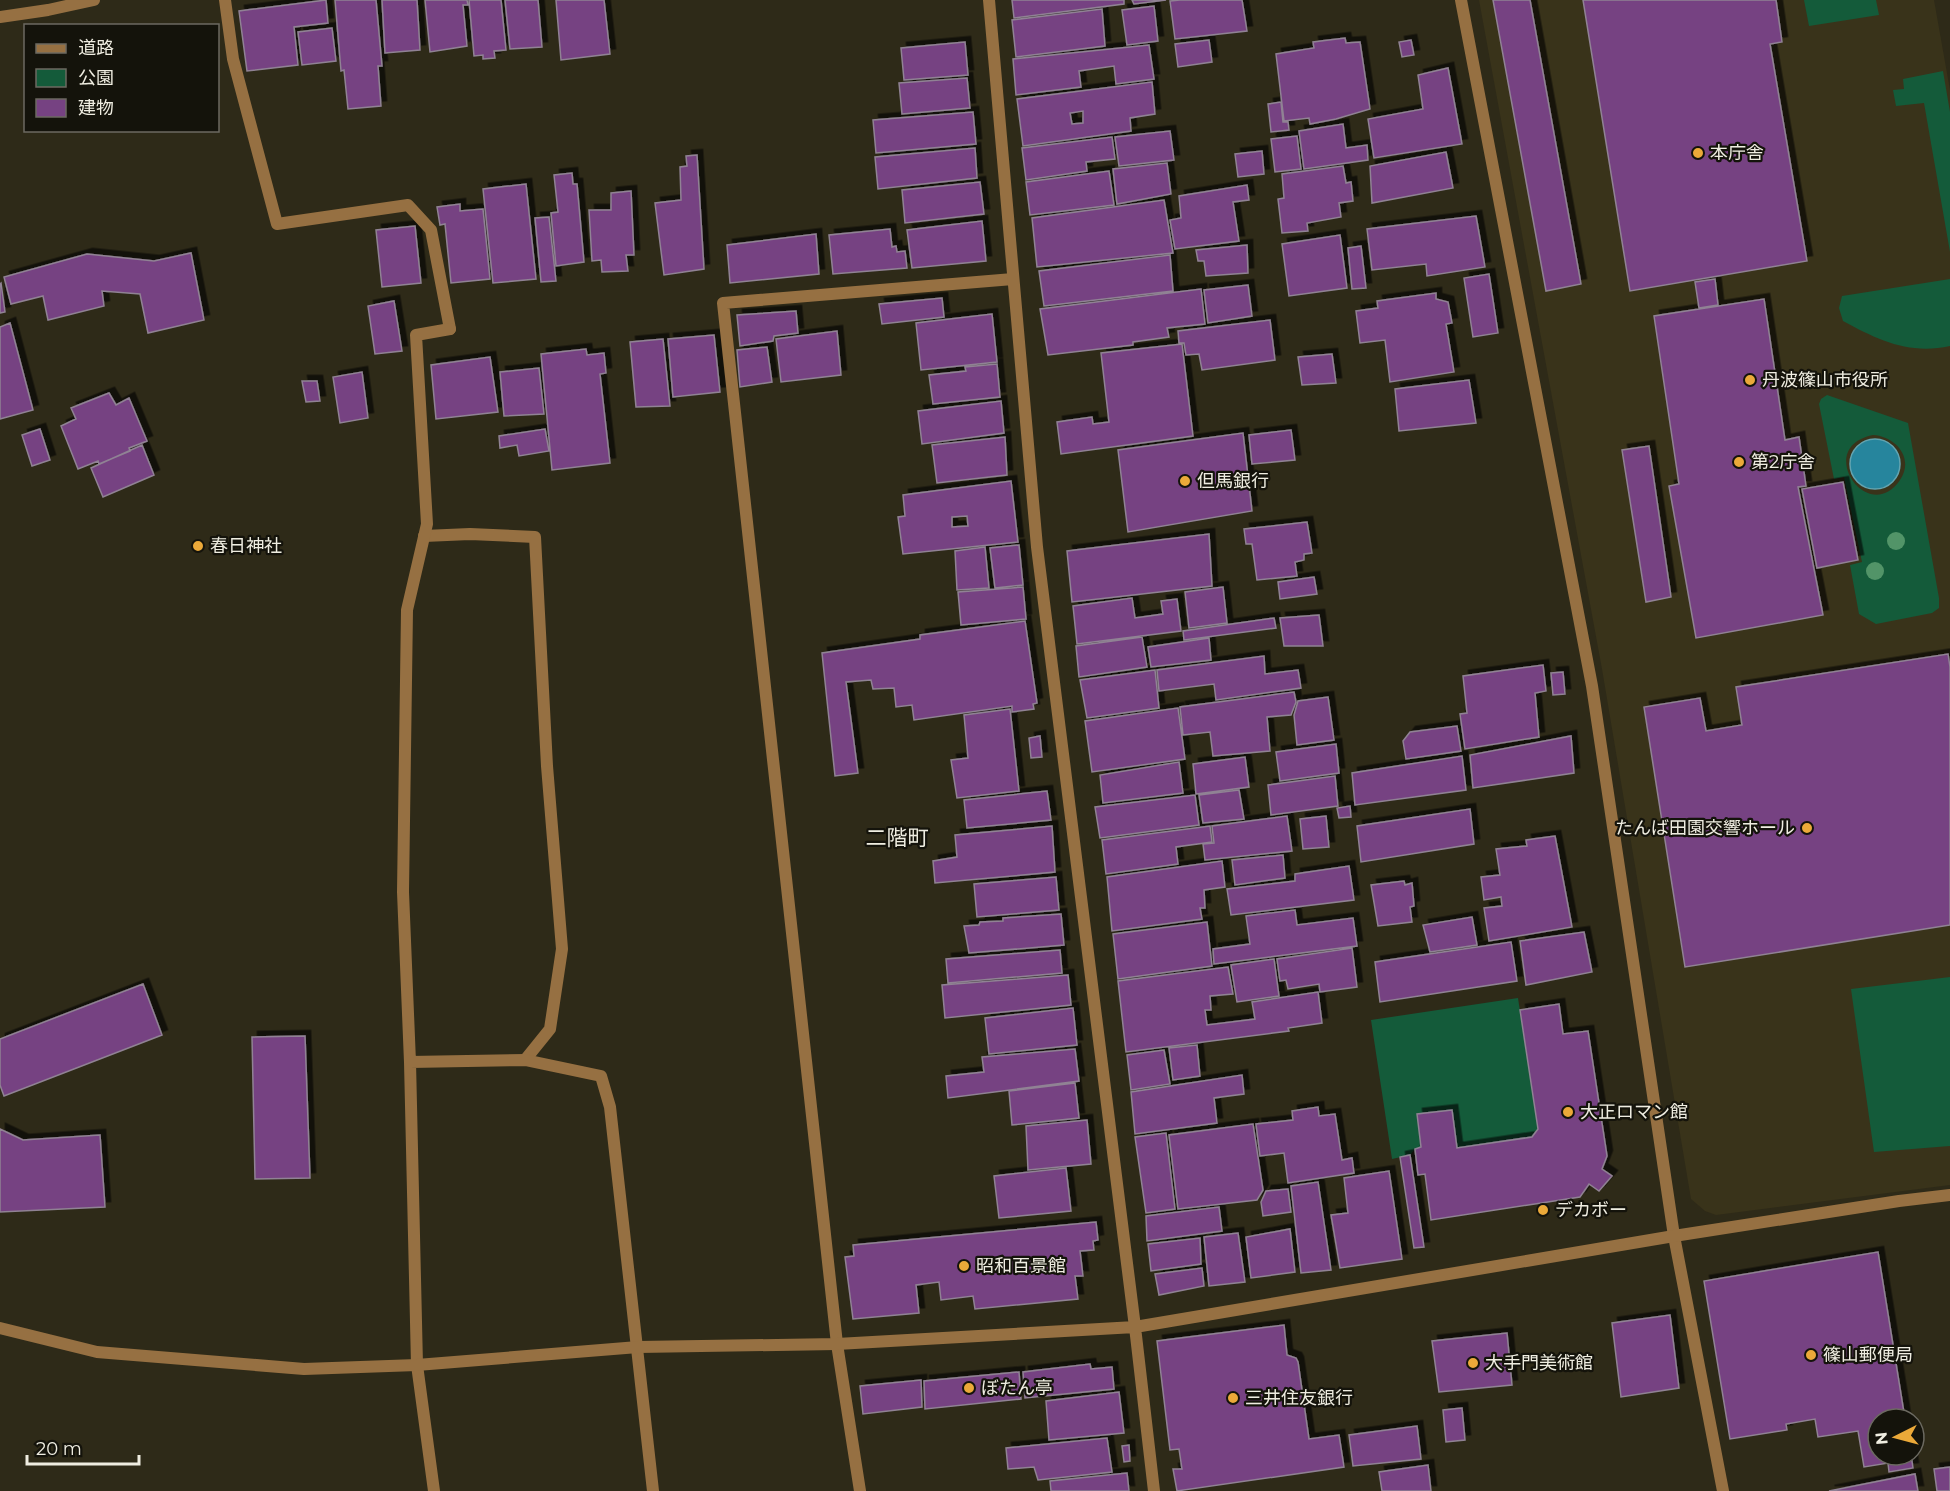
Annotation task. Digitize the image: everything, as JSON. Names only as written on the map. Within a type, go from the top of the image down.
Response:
[{"type":"street","points":[[0,17],[94,0]]},
{"type":"street","points":[[225,0],[233,59],[277,224],[408,205],[431,230],[450,329],[416,335],[427,524],[407,610],[403,892],[410,1062],[417,1365],[434,1491]]},
{"type":"street","points":[[989,0],[1037,547],[1154,1491]]},
{"type":"street","points":[[1461,0],[1592,686],[1674,1236],[1723,1491]]},
{"type":"street","points":[[860,1491],[837,1344],[723,303],[1013,279]]},
{"type":"street","points":[[424,536],[470,534],[535,537],[548,766],[562,949],[550,1029],[525,1060]]},
{"type":"street","points":[[410,1062],[525,1060],[601,1076],[610,1107],[653,1491]]},
{"type":"street","points":[[0,1328],[97,1352],[304,1369],[417,1365],[638,1347],[837,1344],[1135,1327],[1674,1236],[1950,1195]]},
{"type":"shaded area","name":"丹波篠山市役所","points":[[1479,0],[1934,0],[1950,90],[1950,1185],[1716,1215],[1705,1211],[1691,1199],[1602,669]]},
{"type":"green space","points":[[1804,0],[1876,0],[1879,15],[1809,26]]},
{"type":"green space","points":[[1943,71],[1950,112],[1950,252],[1924,103],[1896,106],[1893,90],[1904,89],[1903,79]]},
{"type":"green space","points":[[1950,279],[1950,346],[1921,349],[1894,344],[1843,321],[1839,308],[1842,296]]},
{"type":"green space","points":[[1827,395],[1908,423],[1939,598],[1939,608],[1932,613],[1876,624],[1859,614],[1850,565],[1862,562],[1844,477],[1834,479],[1819,404],[1821,399]],"holes":[[[1873,435],[1881,436],[1895,444],[1904,456],[1905,464],[1900,480],[1887,492],[1874,494],[1862,490],[1852,480],[1847,467],[1847,454],[1856,442]]]},
{"type":"green space","points":[[1950,977],[1950,1146],[1874,1152],[1851,989]]},
{"type":"green space","points":[[1518,998],[1538,1129],[1532,1137],[1457,1148],[1452,1110],[1417,1114],[1421,1147],[1415,1149],[1410,1155],[1392,1159],[1371,1020]]},
{"type":"water","points":[[1875,439],[1889,443],[1896,450],[1900,464],[1896,478],[1889,485],[1875,489],[1861,485],[1854,478],[1850,464],[1854,450],[1861,443]]},
{"type":"building","points":[[326,0],[328,23],[294,27],[298,65],[247,71],[239,11]]},
{"type":"building","points":[[335,0],[376,0],[382,66],[378,66],[381,106],[348,109],[344,70],[341,71]]},
{"type":"building","points":[[382,0],[417,0],[420,50],[385,53]]},
{"type":"building","points":[[425,0],[467,0],[468,5],[463,5],[467,46],[430,52]]},
{"type":"building","points":[[469,0],[501,0],[506,50],[494,51],[495,58],[483,59],[483,55],[474,56]]},
{"type":"building","points":[[505,0],[538,0],[542,47],[510,49]]},
{"type":"building","points":[[556,0],[604,0],[610,54],[561,60]]},
{"type":"building","points":[[1012,0],[1124,0],[1124,4],[1014,18]]},
{"type":"building","points":[[1132,0],[1166,0],[1134,4]]},
{"type":"building","points":[[1242,0],[1247,31],[1175,39],[1170,1]]},
{"type":"building","points":[[1493,0],[1530,0],[1581,284],[1546,291]]},
{"type":"building","name":"本庁舎","points":[[1583,0],[1776,0],[1782,42],[1770,44],[1807,261],[1630,291]]},
{"type":"building","points":[[1154,6],[1158,41],[1127,45],[1122,10]]},
{"type":"building","points":[[1102,9],[1105,46],[1016,57],[1012,20]]},
{"type":"building","points":[[332,28],[336,61],[302,65],[298,32]]},
{"type":"building","points":[[1345,38],[1346,43],[1360,42],[1370,109],[1310,124],[1309,118],[1284,121],[1276,54],[1314,48],[1313,42]]},
{"type":"building","points":[[1209,40],[1212,62],[1178,67],[1175,44]]},
{"type":"building","points":[[1411,40],[1414,55],[1402,57],[1399,42]]},
{"type":"building","points":[[965,42],[968,75],[904,80],[901,48]]},
{"type":"building","points":[[1149,45],[1154,79],[1116,84],[1114,66],[1079,71],[1081,87],[1016,95],[1013,59]]},
{"type":"building","points":[[1448,68],[1462,144],[1374,158],[1368,119],[1423,109],[1418,75]]},
{"type":"building","points":[[967,78],[970,108],[902,114],[899,83]]},
{"type":"building","points":[[1152,82],[1155,114],[1130,118],[1131,131],[1023,146],[1017,99]],"holes":[[[1083,111],[1083,123],[1072,124],[1070,113]]]},
{"type":"building","points":[[1281,102],[1283,122],[1288,122],[1289,130],[1271,132],[1268,104]]},
{"type":"building","points":[[973,112],[976,144],[876,153],[873,120]]},
{"type":"building","points":[[1343,124],[1346,148],[1367,145],[1368,160],[1304,169],[1299,131]]},
{"type":"building","points":[[1170,131],[1174,160],[1119,166],[1115,137]]},
{"type":"building","points":[[1297,136],[1301,169],[1275,172],[1271,139]]},
{"type":"building","points":[[1112,137],[1115,159],[1086,162],[1087,171],[1026,180],[1022,148]]},
{"type":"building","points":[[975,148],[977,178],[878,189],[875,157]]},
{"type":"building","points":[[1262,151],[1264,174],[1238,177],[1235,154]]},
{"type":"building","points":[[1446,152],[1453,188],[1372,203],[1370,166]]},
{"type":"building","points":[[697,155],[704,269],[664,275],[655,203],[681,200],[680,167],[687,166],[686,156]]},
{"type":"building","points":[[1167,163],[1171,194],[1117,204],[1113,169]]},
{"type":"building","points":[[1343,166],[1346,183],[1351,182],[1353,201],[1339,203],[1341,217],[1307,223],[1308,231],[1282,233],[1278,199],[1284,198],[1282,174]]},
{"type":"building","points":[[1109,171],[1114,205],[1030,215],[1026,182]]},
{"type":"building","points":[[572,173],[573,184],[577,184],[584,262],[556,266],[551,213],[558,212],[554,175]]},
{"type":"building","points":[[980,182],[984,214],[905,223],[902,190]]},
{"type":"building","points":[[526,184],[536,279],[493,283],[483,189]]},
{"type":"building","points":[[1247,185],[1249,200],[1233,202],[1239,241],[1175,249],[1170,220],[1181,218],[1179,196]]},
{"type":"building","points":[[631,191],[634,255],[626,255],[628,271],[602,272],[601,260],[592,261],[589,210],[611,210],[611,193]]},
{"type":"building","points":[[1164,200],[1173,253],[1037,267],[1032,218]]},
{"type":"building","points":[[460,204],[460,211],[483,209],[490,279],[451,283],[445,224],[440,225],[437,207]]},
{"type":"building","points":[[1476,216],[1485,267],[1427,276],[1426,264],[1372,270],[1367,229]]},
{"type":"building","points":[[549,217],[556,281],[541,282],[535,218]]},
{"type":"building","points":[[982,221],[986,261],[912,268],[907,230]]},
{"type":"building","points":[[415,226],[421,283],[382,287],[376,230]]},
{"type":"building","points":[[890,229],[892,247],[896,246],[897,252],[905,251],[907,268],[833,274],[829,235]]},
{"type":"building","points":[[816,234],[819,274],[730,283],[727,245]]},
{"type":"building","points":[[1340,235],[1347,288],[1289,296],[1282,244]]},
{"type":"building","points":[[1247,245],[1248,273],[1206,276],[1204,261],[1198,261],[1196,250]]},
{"type":"building","points":[[1361,246],[1366,288],[1352,289],[1348,248]]},
{"type":"building","points":[[191,253],[204,320],[148,333],[140,294],[102,291],[104,306],[48,320],[43,296],[11,304],[4,277],[87,254],[154,261]]},
{"type":"building","points":[[1170,255],[1173,291],[1044,306],[1039,271]]},
{"type":"building","points":[[1489,274],[1498,333],[1473,337],[1464,278]]},
{"type":"building","points":[[1715,279],[1718,305],[1699,308],[1695,282]]},
{"type":"building","points":[[0,284],[5,312],[0,313]]},
{"type":"building","points":[[1248,285],[1252,316],[1208,323],[1204,290]]},
{"type":"building","points":[[1201,289],[1205,324],[1167,328],[1169,337],[1133,342],[1133,345],[1048,355],[1040,309]]},
{"type":"building","points":[[1436,293],[1436,299],[1448,302],[1452,323],[1446,324],[1454,372],[1390,382],[1385,340],[1360,343],[1356,311],[1378,308],[1377,301]]},
{"type":"building","points":[[942,298],[944,317],[882,324],[879,304]]},
{"type":"building","name":"第2庁舎","points":[[1764,299],[1785,440],[1799,437],[1806,486],[1798,487],[1823,615],[1696,638],[1669,486],[1679,484],[1654,316]]},
{"type":"building","points":[[394,301],[402,351],[375,354],[368,306]]},
{"type":"building","points":[[796,311],[798,333],[774,336],[773,341],[740,346],[737,315]]},
{"type":"building","points":[[992,314],[997,362],[921,370],[916,323]]},
{"type":"building","points":[[1270,320],[1275,360],[1202,370],[1199,354],[1186,355],[1184,343],[1179,343],[1178,331]]},
{"type":"building","points":[[10,323],[33,410],[0,419],[0,327]]},
{"type":"building","points":[[837,331],[841,375],[781,382],[776,339]]},
{"type":"building","points":[[714,335],[720,392],[673,397],[668,339]]},
{"type":"building","points":[[663,339],[670,406],[636,407],[630,342]]},
{"type":"building","points":[[1182,344],[1193,436],[1061,454],[1057,422],[1092,417],[1093,424],[1109,422],[1101,353]]},
{"type":"building","points":[[767,347],[772,382],[740,387],[737,350]]},
{"type":"building","points":[[586,349],[587,355],[604,353],[606,373],[600,374],[610,463],[552,470],[541,354]]},
{"type":"building","points":[[1332,354],[1336,383],[1302,385],[1298,357]]},
{"type":"building","points":[[490,357],[498,412],[436,419],[431,365]]},
{"type":"building","points":[[997,364],[1000,397],[933,404],[929,375],[966,371],[965,367]]},
{"type":"building","points":[[539,368],[544,414],[504,416],[500,372]]},
{"type":"building","points":[[362,372],[368,418],[340,423],[333,377]]},
{"type":"building","points":[[1469,380],[1476,423],[1399,431],[1395,389]]},
{"type":"building","points":[[302,381],[317,381],[320,401],[306,402]]},
{"type":"building","points":[[109,393],[116,405],[129,398],[147,441],[99,464],[98,461],[78,469],[61,426],[76,419],[71,408]]},
{"type":"building","points":[[1001,401],[1004,433],[922,444],[918,411]]},
{"type":"building","points":[[40,429],[50,460],[32,466],[22,435]]},
{"type":"building","points":[[545,429],[549,451],[519,456],[517,445],[500,448],[499,436]]},
{"type":"building","points":[[1291,430],[1295,460],[1252,464],[1249,435]]},
{"type":"building","name":"但馬銀行","points":[[1243,433],[1252,511],[1128,532],[1118,450]]},
{"type":"building","points":[[1005,437],[1007,475],[937,483],[932,445]]},
{"type":"building","points":[[142,445],[154,475],[103,497],[91,468]]},
{"type":"building","points":[[1649,446],[1671,597],[1646,602],[1622,450]]},
{"type":"building","points":[[1011,481],[1018,542],[903,554],[898,517],[905,516],[903,495]],"holes":[[[967,516],[968,526],[952,527],[952,517]]]},
{"type":"building","points":[[1843,482],[1858,560],[1817,568],[1802,489]]},
{"type":"building","points":[[1307,522],[1312,553],[1304,554],[1304,560],[1295,562],[1297,576],[1257,580],[1252,544],[1246,544],[1244,529]]},
{"type":"building","points":[[1209,534],[1212,586],[1072,602],[1067,551]]},
{"type":"building","points":[[1019,545],[1023,585],[995,588],[990,548]]},
{"type":"building","points":[[985,547],[989,588],[957,590],[955,551]]},
{"type":"building","points":[[1314,577],[1317,594],[1280,599],[1278,582]]},
{"type":"building","points":[[1023,587],[1026,619],[961,625],[958,592]]},
{"type":"building","points":[[1223,587],[1227,623],[1189,628],[1185,592]]},
{"type":"building","points":[[1132,598],[1135,618],[1163,614],[1161,601],[1177,599],[1181,631],[1077,644],[1073,606]]},
{"type":"building","points":[[1319,615],[1323,646],[1284,646],[1280,618]]},
{"type":"building","points":[[1274,618],[1276,628],[1184,640],[1183,631]]},
{"type":"building","points":[[1025,621],[1037,703],[1033,704],[1034,709],[1012,712],[1012,706],[914,720],[912,705],[896,707],[894,688],[873,689],[871,680],[846,682],[858,773],[835,776],[822,653],[920,639],[920,635]]},
{"type":"building","points":[[1142,637],[1147,667],[1079,677],[1076,646]]},
{"type":"building","points":[[1209,638],[1211,660],[1151,667],[1148,647]]},
{"type":"building","name":"たんば田園交響ホール","points":[[1948,654],[1950,667],[1950,925],[1685,967],[1644,707],[1700,698],[1706,731],[1742,725],[1736,687]]},
{"type":"building","points":[[1264,656],[1265,674],[1298,670],[1301,688],[1216,700],[1214,684],[1159,691],[1157,670]]},
{"type":"building","points":[[1543,665],[1546,691],[1535,693],[1539,737],[1465,749],[1460,714],[1467,713],[1463,676]]},
{"type":"building","points":[[1155,670],[1159,708],[1087,718],[1080,680]]},
{"type":"building","points":[[1563,672],[1565,694],[1553,695],[1551,673]]},
{"type":"building","points":[[1294,692],[1296,702],[1291,715],[1267,717],[1270,751],[1213,756],[1210,732],[1183,735],[1180,707]]},
{"type":"building","points":[[1328,697],[1334,740],[1297,745],[1294,715],[1298,701]]},
{"type":"building","points":[[1178,708],[1185,759],[1092,772],[1085,721]]},
{"type":"building","points":[[1010,709],[1019,791],[957,798],[951,760],[968,758],[964,715]]},
{"type":"building","points":[[1457,726],[1461,751],[1406,759],[1403,741],[1410,732]]},
{"type":"building","points":[[1040,736],[1042,757],[1031,758],[1029,738]]},
{"type":"building","points":[[1571,736],[1574,773],[1473,788],[1470,755]]},
{"type":"building","points":[[1336,744],[1339,773],[1280,781],[1276,752]]},
{"type":"building","points":[[1462,756],[1466,790],[1355,805],[1352,773]]},
{"type":"building","points":[[1245,757],[1249,787],[1196,794],[1193,764]]},
{"type":"building","points":[[1179,762],[1183,793],[1103,803],[1100,775]]},
{"type":"building","points":[[1335,776],[1338,806],[1271,815],[1268,785]]},
{"type":"building","points":[[1239,790],[1244,819],[1203,823],[1199,795]]},
{"type":"building","points":[[1047,791],[1051,820],[967,828],[964,800]]},
{"type":"building","points":[[1195,795],[1199,825],[1100,838],[1095,807]]},
{"type":"building","points":[[1350,806],[1351,817],[1339,818],[1337,808]]},
{"type":"building","points":[[1470,809],[1474,844],[1361,862],[1357,826]]},
{"type":"building","points":[[1287,816],[1292,851],[1205,860],[1203,844],[1214,843],[1212,826]]},
{"type":"building","points":[[1326,816],[1329,847],[1303,849],[1300,819]]},
{"type":"building","points":[[1052,826],[1055,872],[935,883],[933,861],[957,857],[955,835]]},
{"type":"building","points":[[1210,826],[1212,842],[1176,847],[1178,864],[1106,874],[1102,840]]},
{"type":"building","points":[[1555,836],[1572,927],[1489,941],[1484,908],[1502,906],[1501,897],[1484,900],[1481,877],[1500,875],[1496,849],[1527,846],[1526,840]]},
{"type":"building","points":[[1283,855],[1285,878],[1235,885],[1232,860]]},
{"type":"building","points":[[1222,861],[1225,887],[1204,890],[1205,908],[1200,908],[1202,919],[1112,931],[1107,877]]},
{"type":"building","points":[[1349,866],[1354,900],[1231,915],[1227,889],[1295,881],[1295,874]]},
{"type":"building","points":[[1056,877],[1059,910],[977,917],[974,884]]},
{"type":"building","points":[[1404,881],[1405,885],[1412,883],[1414,906],[1410,907],[1412,922],[1378,926],[1371,885]]},
{"type":"building","points":[[1295,910],[1297,925],[1353,918],[1357,946],[1214,964],[1213,949],[1250,944],[1246,916]]},
{"type":"building","points":[[1061,914],[1064,945],[969,953],[964,926],[979,925],[980,922],[1003,921],[1003,918]]},
{"type":"building","points":[[1472,917],[1477,945],[1430,952],[1423,925]]},
{"type":"building","points":[[1207,922],[1212,966],[1118,979],[1113,934]]},
{"type":"building","points":[[1584,932],[1592,972],[1526,985],[1520,941]]},
{"type":"building","points":[[1511,942],[1517,981],[1380,1002],[1375,962]]},
{"type":"building","points":[[1352,948],[1357,987],[1320,992],[1319,984],[1288,989],[1286,980],[1280,981],[1277,959]]},
{"type":"building","points":[[1060,950],[1062,973],[948,983],[946,959]]},
{"type":"building","points":[[1274,959],[1279,996],[1237,1002],[1231,965]]},
{"type":"building","points":[[1228,967],[1233,994],[1210,996],[1211,1010],[1205,1010],[1207,1025],[1255,1019],[1252,1002],[1318,992],[1322,1023],[1288,1028],[1289,1031],[1126,1052],[1118,981]]},
{"type":"building","points":[[1068,975],[1071,1005],[945,1018],[942,985]]},
{"type":"building","points":[[143,984],[162,1035],[4,1096],[0,1085],[0,1039]]},
{"type":"building","name":"大正ロマン館","points":[[1559,1004],[1563,1034],[1588,1031],[1607,1156],[1602,1169],[1612,1176],[1599,1191],[1589,1184],[1580,1197],[1431,1220],[1425,1174],[1418,1175],[1415,1149],[1421,1147],[1417,1114],[1452,1110],[1457,1148],[1532,1137],[1538,1129],[1520,1010]]},
{"type":"building","points":[[1073,1008],[1077,1045],[989,1054],[985,1018]]},
{"type":"building","points":[[305,1036],[310,1178],[255,1179],[252,1037]]},
{"type":"building","points":[[1197,1045],[1200,1076],[1173,1080],[1169,1048]]},
{"type":"building","points":[[1075,1049],[1079,1081],[948,1098],[946,1076],[984,1072],[982,1057]]},
{"type":"building","points":[[1164,1050],[1170,1084],[1131,1090],[1127,1055]]},
{"type":"building","points":[[1242,1075],[1244,1094],[1214,1098],[1217,1123],[1135,1134],[1131,1092]]},
{"type":"building","points":[[1075,1083],[1079,1118],[1012,1125],[1009,1091]]},
{"type":"building","points":[[1318,1107],[1319,1116],[1335,1114],[1342,1160],[1352,1158],[1354,1173],[1288,1183],[1284,1153],[1260,1156],[1256,1124],[1293,1120],[1292,1111]]},
{"type":"building","points":[[1087,1120],[1091,1164],[1028,1170],[1026,1126]]},
{"type":"building","points":[[1253,1124],[1263,1190],[1257,1200],[1178,1209],[1169,1135]]},
{"type":"building","points":[[0,1129],[23,1140],[100,1135],[105,1207],[0,1212]]},
{"type":"building","points":[[1166,1133],[1175,1209],[1146,1213],[1135,1137]]},
{"type":"building","points":[[1410,1155],[1424,1247],[1414,1248],[1400,1157]]},
{"type":"building","points":[[1066,1168],[1071,1211],[999,1218],[994,1176]]},
{"type":"building","points":[[1389,1171],[1402,1259],[1340,1268],[1331,1215],[1348,1213],[1344,1178]]},
{"type":"building","points":[[1318,1182],[1331,1270],[1301,1273],[1291,1186]]},
{"type":"building","points":[[1288,1189],[1291,1212],[1263,1216],[1261,1202],[1266,1191]]},
{"type":"building","points":[[1219,1207],[1222,1231],[1147,1241],[1146,1216]]},
{"type":"building","name":"昭和百景館","points":[[1096,1222],[1098,1240],[1093,1241],[1094,1250],[1080,1251],[1083,1276],[1075,1276],[1078,1299],[975,1309],[973,1296],[941,1300],[939,1282],[916,1285],[919,1313],[853,1319],[845,1257],[854,1256],[853,1245]]},
{"type":"building","points":[[1290,1229],[1295,1272],[1251,1278],[1246,1237]]},
{"type":"building","points":[[1238,1233],[1245,1282],[1209,1286],[1204,1237]]},
{"type":"building","points":[[1200,1238],[1201,1264],[1151,1271],[1148,1244]]},
{"type":"building","points":[[1878,1252],[1903,1407],[1866,1407],[1866,1467],[1864,1467],[1858,1431],[1818,1437],[1815,1419],[1786,1424],[1787,1430],[1730,1439],[1704,1281]]},
{"type":"building","points":[[1202,1268],[1204,1286],[1159,1295],[1155,1274]]},
{"type":"building","points":[[1670,1315],[1679,1388],[1621,1397],[1612,1323]]},
{"type":"building","name":"三井住友銀行","points":[[1284,1325],[1287,1355],[1296,1358],[1298,1362],[1309,1439],[1339,1435],[1344,1467],[1177,1491],[1173,1469],[1182,1469],[1179,1449],[1170,1450],[1157,1341]]},
{"type":"building","name":"大手門美術館","points":[[1507,1333],[1512,1385],[1439,1392],[1432,1341]]},
{"type":"building","points":[[1090,1364],[1091,1369],[1112,1367],[1114,1389],[1025,1398],[1023,1372]]},
{"type":"building","points":[[1019,1372],[1021,1399],[925,1409],[924,1381]]},
{"type":"building","points":[[921,1380],[922,1407],[863,1414],[860,1386]]},
{"type":"building","points":[[1119,1392],[1124,1433],[1049,1440],[1046,1401]]},
{"type":"building","points":[[1462,1408],[1465,1440],[1446,1442],[1443,1410]]},
{"type":"building","points":[[1417,1426],[1421,1459],[1353,1466],[1349,1435]]},
{"type":"building","points":[[1107,1438],[1112,1472],[1038,1480],[1034,1467],[1008,1469],[1006,1448]]},
{"type":"building","points":[[1129,1445],[1130,1461],[1124,1462],[1122,1446]]},
{"type":"building","points":[[1428,1465],[1431,1491],[1382,1491],[1379,1472]]},
{"type":"building","points":[[1888,1467],[1913,1467],[1913,1468],[1889,1472]]},
{"type":"building","points":[[1950,1467],[1950,1491],[1937,1491],[1934,1469]]},
{"type":"building","points":[[1127,1473],[1129,1491],[1051,1491],[1050,1481]]},
{"type":"building","points":[[1915,1474],[1918,1491],[1829,1491]]},
{"type":"place","name":"本庁舎","points":[[1698,153]]},
{"type":"place","name":"丹波篠山市役所","points":[[1750,380]]},
{"type":"place","name":"第2庁舎","points":[[1739,462]]},
{"type":"place","name":"但馬銀行","points":[[1185,481]]},
{"type":"place","name":"春日神社","points":[[198,546]]},
{"type":"place","name":"たんば田園交響ホール","points":[[1807,828]]},
{"type":"place","name":"大正ロマン館","points":[[1568,1112]]},
{"type":"place","name":"デカボー","points":[[1543,1210]]},
{"type":"place","name":"昭和百景館","points":[[964,1266]]},
{"type":"place","name":"篠山郵便局","points":[[1811,1355]]},
{"type":"place","name":"大手門美術館","points":[[1473,1363]]},
{"type":"place","name":"ぼたん亭","points":[[969,1388]]},
{"type":"place","name":"三井住友銀行","points":[[1233,1398]]},
{"type":"district","name":"二階町","points":[[897,838]]}]
